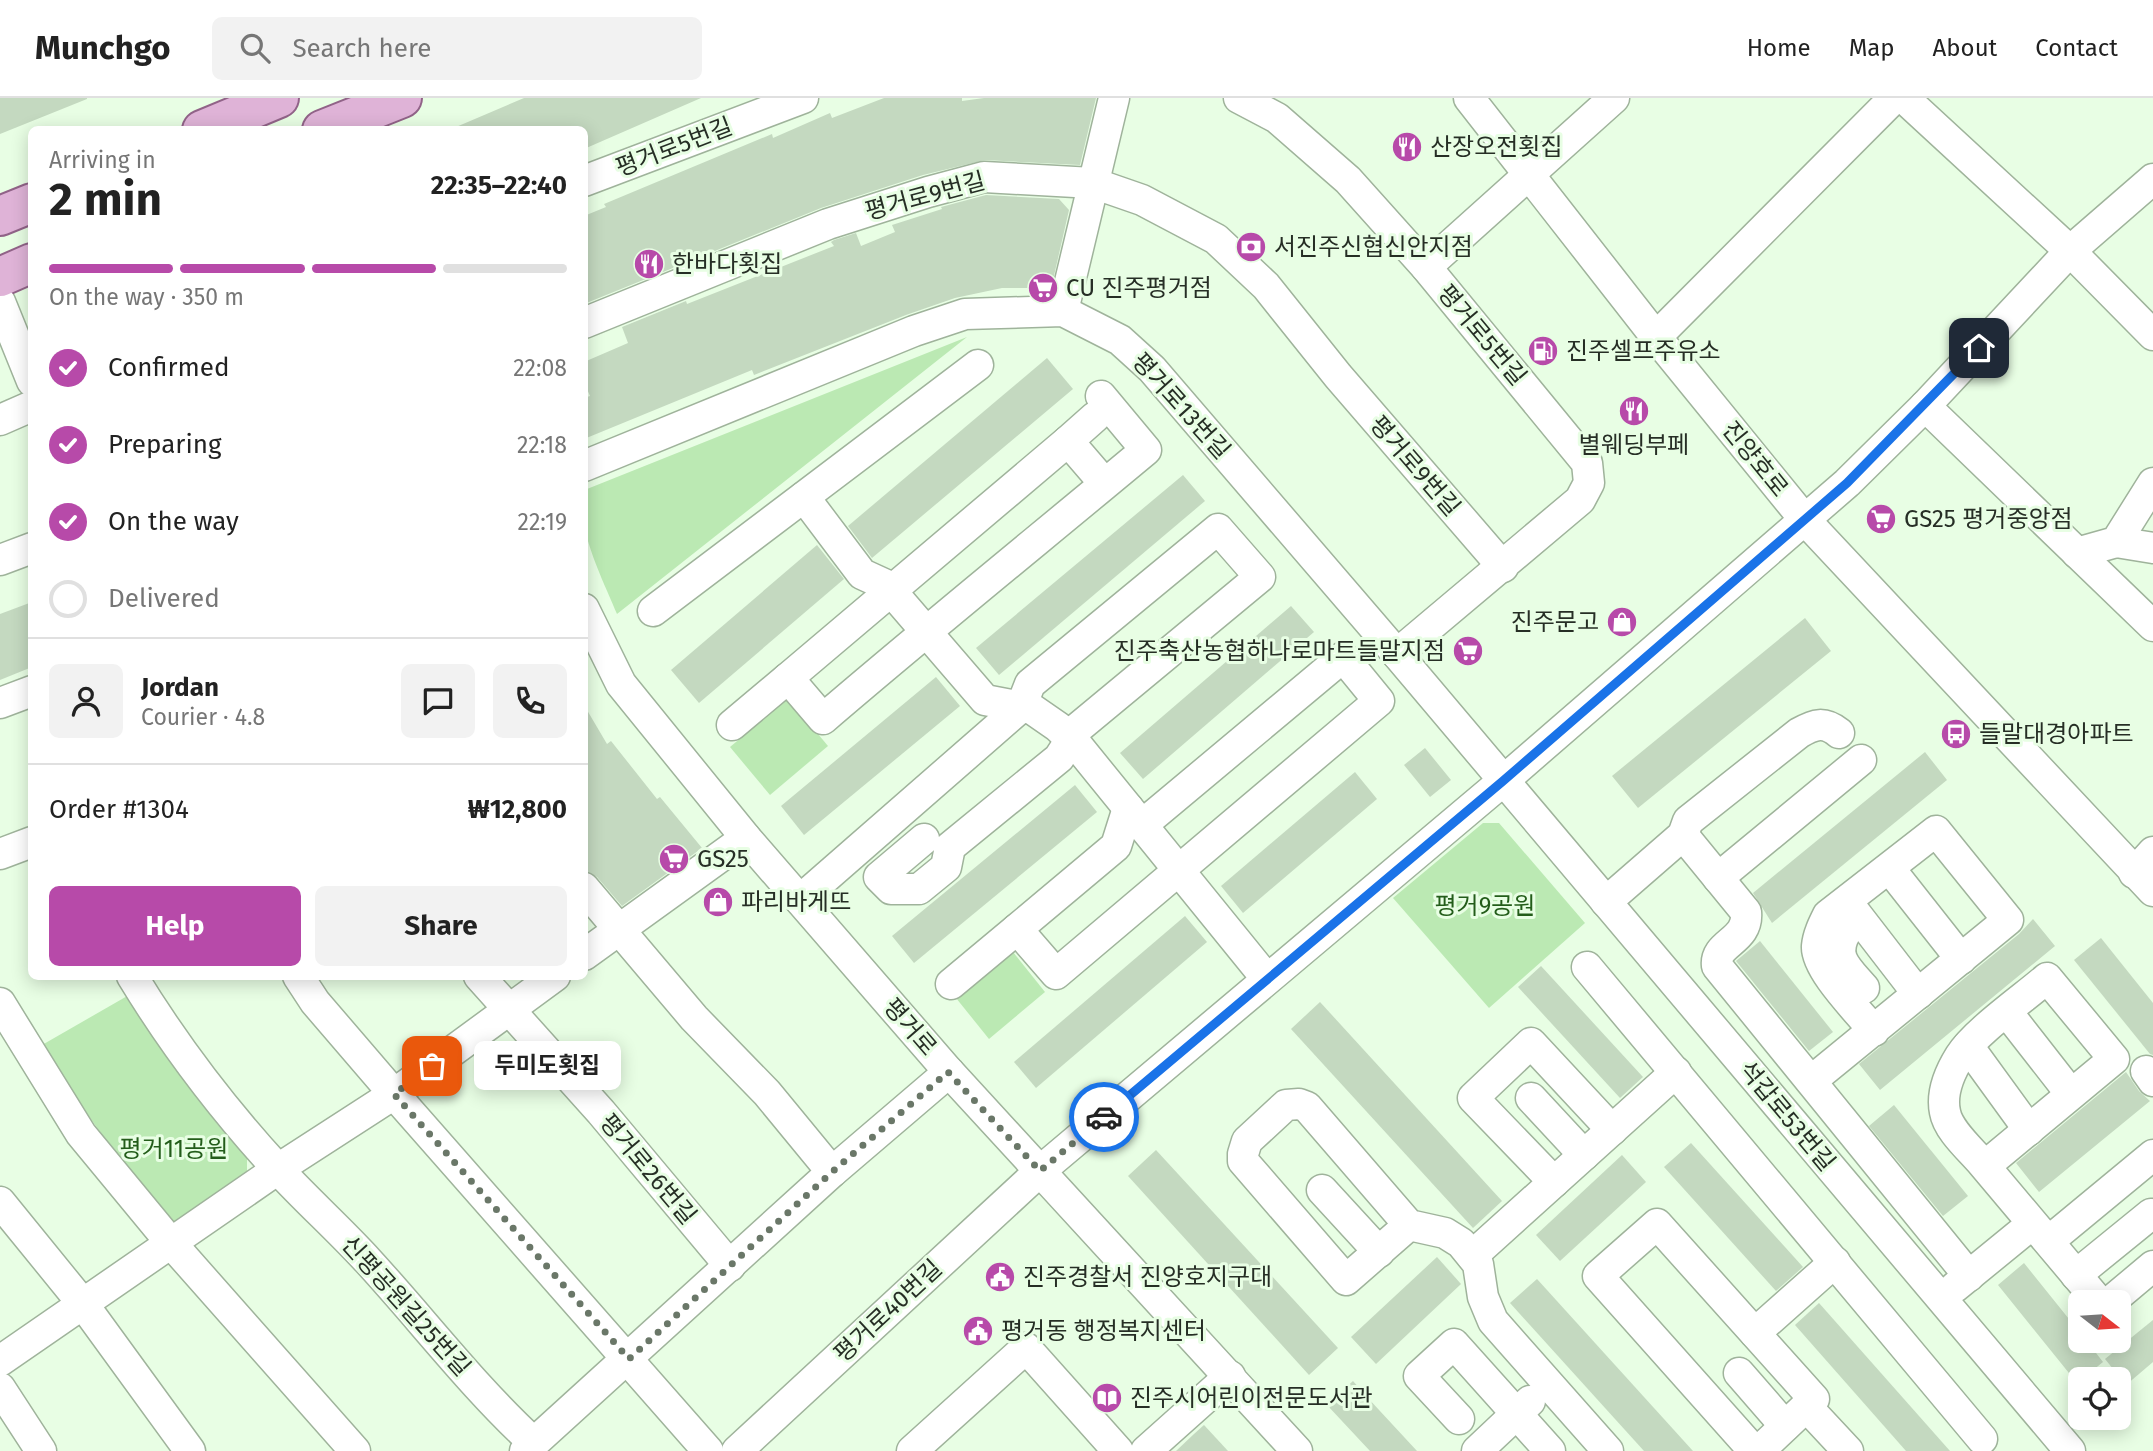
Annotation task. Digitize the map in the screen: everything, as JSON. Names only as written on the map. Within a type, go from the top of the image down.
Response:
[{"type":"main road","points":[[209,126],[279,98]]},
{"type":"main road","points":[[333,126],[386,108]]},
{"type":"main road","points":[[0,188],[28,177]]},
{"type":"main road","points":[[0,216],[28,205]]},
{"type":"main road","points":[[0,257],[28,246]]},
{"type":"main road","points":[[0,277],[28,265]]},
{"type":"street","name":"평거로5번길","points":[[588,179],[803,98]]},
{"type":"street","points":[[1063,311],[1114,98]]},
{"type":"street","name":"평거로5번길","points":[[1239,98],[1277,118],[1348,180],[1426,267],[1581,455],[1589,473],[1586,492],[1503,567]]},
{"type":"street","name":"진양호로","points":[[1469,98],[1656,337],[1805,520],[2147,872]]},
{"type":"street","points":[[1426,267],[1614,98]]},
{"type":"street","points":[[1656,337],[1894,98]]},
{"type":"street","points":[[1904,98],[2070,251],[2153,335]]},
{"type":"street","name":"평거로9번길","points":[[588,321],[828,223],[928,192],[984,177],[1093,183],[1142,200],[1216,239],[1266,286],[1338,376],[1503,567]]},
{"type":"street","name":"평거로40번길","points":[[737,1451],[1040,1171],[1503,781],[1847,483],[1925,406],[2070,251],[2153,179]]},
{"type":"street","points":[[0,302],[28,371]]},
{"type":"street","name":"평거로13번길","points":[[588,464],[914,331],[965,314],[1063,311],[1120,340],[1152,369],[1503,781]]},
{"type":"street","points":[[653,611],[978,365]]},
{"type":"street","points":[[1925,406],[2153,626]]},
{"type":"street","points":[[732,725],[1068,441],[1098,407],[1146,450],[822,719],[788,678]]},
{"type":"street","points":[[0,419],[28,408]]},
{"type":"street","points":[[1068,441],[1105,484]]},
{"type":"street","points":[[2116,542],[2153,483]]},
{"type":"street","points":[[804,497],[862,574],[886,584],[985,700],[1032,709],[1071,739],[1267,979]]},
{"type":"street","points":[[800,900],[1021,707],[1030,684],[1217,529],[1260,577],[1079,727],[1059,758],[950,847],[946,867],[919,889],[891,889],[879,877],[924,839]]},
{"type":"street","points":[[2077,553],[2116,542],[2153,548]]},
{"type":"street","points":[[0,560],[28,550]]},
{"type":"street","points":[[1397,654],[1503,567]]},
{"type":"street","name":"평거로","points":[[588,618],[621,684],[746,838],[948,1072],[1297,1451]]},
{"type":"street","points":[[951,984],[1116,846],[1135,817],[1343,657],[1379,701],[1056,974],[1017,929]]},
{"type":"street","points":[[0,704],[28,693]]},
{"type":"street","points":[[1606,902],[1683,835],[1688,821],[1799,733],[1818,724],[1827,725],[1839,733]]},
{"type":"street","points":[[1718,878],[1861,760]]},
{"type":"street","name":"석갑로53번길","points":[[1503,781],[2070,1451]]},
{"type":"street","points":[[1811,1081],[1882,1025],[2008,920],[1936,831],[1828,915],[1820,931],[1816,948],[1820,964],[1882,1025]]},
{"type":"street","points":[[1683,835],[1746,912],[1747,921],[1740,936],[1719,952],[1717,966],[1969,1276]]},
{"type":"street","points":[[588,953],[746,838]]},
{"type":"street","points":[[0,854],[28,844]]},
{"type":"street","points":[[1890,869],[1961,959]]},
{"type":"street","points":[[588,893],[694,1018],[767,1093],[832,1172]]},
{"type":"street","points":[[1847,902],[1918,994]]},
{"type":"street","points":[[1846,932],[1838,944],[1840,956],[1882,1025]]},
{"type":"street","points":[[1587,967],[1982,1439]]},
{"type":"street","points":[[2047,978],[2113,1059],[1991,1161],[1950,1124],[1945,1114],[1944,1100],[1949,1079],[1968,1045],[2047,978]]},
{"type":"street","name":"신평공원길25번길","points":[[134,980],[159,1022],[217,1101],[278,1169],[368,1261],[529,1447]]},
{"type":"street","points":[[301,980],[315,1002],[394,1094],[708,1451]]},
{"type":"street","name":"평거로26번길","points":[[483,980],[601,1112],[730,1266]]},
{"type":"street","points":[[0,1361],[278,1169],[394,1094],[550,980]]},
{"type":"street","points":[[0,1003],[81,1134],[171,1243],[355,1451]]},
{"type":"street","points":[[2007,1012],[2071,1094]]},
{"type":"street","points":[[1554,1182],[1473,1098],[1531,1043],[1612,1130]]},
{"type":"street","points":[[1968,1045],[2029,1130]]},
{"type":"street","points":[[529,1447],[832,1172],[948,1072]]},
{"type":"street","points":[[1472,1256],[1676,1072]]},
{"type":"street","points":[[1970,1082],[1964,1092],[1966,1113],[1991,1161],[2041,1232],[2089,1290]]},
{"type":"street","points":[[1531,1098],[1584,1155]]},
{"type":"street","points":[[1409,1225],[1346,1280],[1243,1161],[1247,1141],[1286,1105],[1299,1104],[1307,1107],[1409,1225],[1445,1233],[1461,1243],[1478,1264],[1483,1297],[1493,1321],[1608,1451]]},
{"type":"street","points":[[1942,1299],[1969,1276],[2041,1232],[2153,1155]]},
{"type":"street","points":[[1322,1190],[1378,1252]]},
{"type":"street","points":[[0,1202],[83,1304],[190,1451]]},
{"type":"street","points":[[2076,1275],[2151,1214]]},
{"type":"street","points":[[1775,1438],[1814,1399],[1657,1224],[1598,1276],[1775,1438],[1848,1451]]},
{"type":"street","points":[[1755,1334],[1835,1262]]},
{"type":"street","points":[[2124,1290],[2153,1266]]},
{"type":"street","points":[[1459,1419],[1419,1376],[1454,1344],[1550,1451]]},
{"type":"street","points":[[912,1451],[1026,1348],[1118,1451]]},
{"type":"street","points":[[1739,1373],[1775,1438]]},
{"type":"street","points":[[1146,1451],[1230,1376]]},
{"type":"street","points":[[1477,1451],[1549,1385]]},
{"type":"street","points":[[0,1388],[41,1451]]},
{"type":"green space","points":[[967,337],[617,614],[588,540],[588,489]]},
{"type":"green space","points":[[788,698],[828,746],[770,795],[730,747]]},
{"type":"green space","name":"평거9공원","points":[[1483,823],[1499,823],[1585,923],[1489,1008],[1393,898]]},
{"type":"green space","points":[[1013,952],[1045,992],[989,1039],[956,998]]},
{"type":"green space","name":"평거11공원","points":[[129,995],[178,1072],[218,1125],[247,1156],[247,1171],[176,1223],[161,1217],[73,1094],[42,1045]]},
{"type":"building","points":[[0,98],[87,98],[87,99],[0,134]]},
{"type":"building","points":[[524,98],[701,98],[588,147],[588,126],[458,126]]},
{"type":"building","points":[[884,98],[962,98],[962,101],[984,98],[1096,98],[1080,165],[985,160],[923,175],[821,208],[588,302],[588,214],[606,207],[604,204],[772,134],[773,138],[830,113],[832,118]]},
{"type":"building","points":[[986,195],[1059,199],[1069,210],[1053,280],[1027,288],[1002,288],[955,298],[754,375],[752,370],[588,437],[588,360],[628,343],[622,327],[834,246],[831,242],[834,240],[856,233],[861,246],[895,232],[892,225],[942,209],[941,207]]},
{"type":"building","points":[[1047,358],[1073,389],[872,558],[848,526]]},
{"type":"building","points":[[1183,475],[1205,501],[999,675],[976,648]]},
{"type":"building","points":[[817,545],[844,579],[699,703],[671,670]]},
{"type":"building","points":[[28,604],[28,669],[0,680],[0,614]]},
{"type":"building","points":[[1291,606],[1314,632],[1143,779],[1120,753]]},
{"type":"building","points":[[1805,618],[1831,651],[1638,808],[1612,776]]},
{"type":"building","points":[[936,677],[960,706],[804,835],[781,806]]},
{"type":"building","points":[[588,712],[607,744],[611,741],[657,799],[660,797],[702,848],[622,906],[597,877],[588,873]]},
{"type":"building","points":[[1425,748],[1451,780],[1430,797],[1404,765]]},
{"type":"building","points":[[1925,752],[1947,780],[1772,923],[1753,893]]},
{"type":"building","points":[[1355,772],[1377,799],[1243,913],[1221,886]]},
{"type":"building","points":[[1075,785],[1097,812],[914,963],[892,936]]},
{"type":"building","points":[[1185,916],[1207,942],[1036,1088],[1014,1062]]},
{"type":"building","points":[[2033,919],[2055,946],[1880,1090],[1859,1064],[2019,934]]},
{"type":"building","points":[[2101,938],[2153,1003],[2153,1055],[2074,960]]},
{"type":"building","points":[[1760,941],[1833,1032],[1809,1051],[1736,961]]},
{"type":"building","points":[[1541,966],[1643,1077],[1620,1098],[1518,987]]},
{"type":"building","points":[[1320,1002],[1502,1201],[1473,1228],[1291,1029]]},
{"type":"building","points":[[2126,1072],[2150,1101],[2039,1192],[2016,1163]]},
{"type":"building","points":[[1894,1105],[1968,1196],[1943,1216],[1869,1126]]},
{"type":"building","points":[[1691,1143],[1803,1267],[1776,1291],[1664,1167]]},
{"type":"building","points":[[1156,1150],[1338,1348],[1309,1375],[1128,1176]]},
{"type":"building","points":[[1622,1155],[1646,1182],[1560,1261],[1536,1235]]},
{"type":"building","points":[[1437,1257],[1461,1284],[1376,1364],[1351,1337]]},
{"type":"building","points":[[2024,1263],[2068,1318],[2068,1353],[2096,1353],[2103,1362],[2097,1367],[2068,1367],[2068,1372],[1998,1285]]},
{"type":"building","points":[[1537,1279],[1693,1451],[1644,1451],[1510,1303]]},
{"type":"building","points":[[1819,1303],[1950,1451],[1906,1451],[1795,1325]]},
{"type":"building","points":[[2153,1320],[2153,1362],[2131,1381],[2131,1367],[2111,1367],[2105,1359],[2112,1353],[2132,1353],[2132,1337]]},
{"type":"building","points":[[1353,1381],[1417,1451],[1370,1451],[1327,1405]]},
{"type":"building","points":[[1204,1425],[1228,1451],[1176,1451],[1194,1434]]},
{"type":"way so far","points":[[432,1066],[394,1094],[629,1359],[832,1172],[948,1072],[1040,1171],[1104,1117]]},
{"type":"place","name":"산장오전횟집","points":[[1407,147]]},
{"type":"place","name":"서진주신협신안지점","points":[[1251,247]]},
{"type":"place","name":"한바다횟집","points":[[649,264]]},
{"type":"place","name":"CU 진주평거점","points":[[1043,288]]},
{"type":"place","name":"진주셀프주유소","points":[[1543,351]]},
{"type":"place","name":"별웨딩부페","points":[[1634,411]]},
{"type":"place","name":"GS25 평거중앙점","points":[[1881,519]]},
{"type":"place","name":"진주문고","points":[[1622,622]]},
{"type":"place","name":"진주축산농협하나로마트들말지점","points":[[1468,651]]},
{"type":"place","name":"들말대경아파트","points":[[1956,734]]},
{"type":"place","name":"GS25","points":[[674,859]]},
{"type":"place","name":"파리바게뜨","points":[[718,902]]},
{"type":"place","name":"두미도횟집","points":[[432,1066]]},
{"type":"place","name":"진주경찰서 진양호지구대","points":[[1000,1277]]},
{"type":"place","name":"평거동 행정복지센터","points":[[978,1331]]},
{"type":"place","name":"진주시어린이전문도서관","points":[[1107,1398]]},
{"type":"route","points":[[1104,1117],[1503,781],[1847,483],[1979,348]]}]
